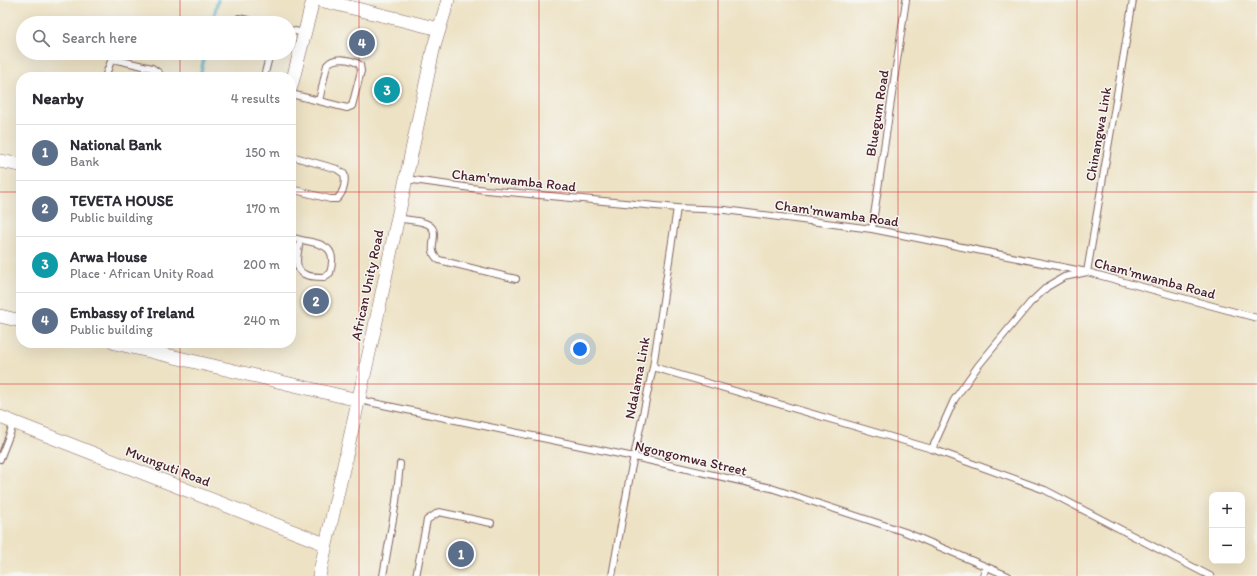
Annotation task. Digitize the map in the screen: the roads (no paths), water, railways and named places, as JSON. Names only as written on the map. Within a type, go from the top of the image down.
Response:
[{"type":"street","points":[[295,72],[313,0]]},
{"type":"street","points":[[320,0],[439,29]]},
{"type":"street","name":"African Unity Road","points":[[318,576],[358,400],[405,179],[439,29],[448,0]]},
{"type":"street","points":[[0,161],[16,164]]},
{"type":"street","points":[[0,316],[16,320]]},
{"type":"street","points":[[136,348],[358,400]]},
{"type":"street","name":"Mvunguti Road","points":[[0,417],[325,544]]},
{"type":"lane","name":"Bluegum Road","points":[[872,229],[906,0]]},
{"type":"lane","name":"Chinangwa Link","points":[[1087,272],[1133,0]]},
{"type":"lane","points":[[296,31],[305,33]]},
{"type":"lane","points":[[296,95],[319,101],[347,108],[352,106],[361,71],[360,65],[356,62],[337,59],[330,61],[327,65],[319,101]]},
{"type":"lane","points":[[108,72],[111,61],[117,60],[152,68],[158,72]]},
{"type":"lane","points":[[265,72],[268,60]]},
{"type":"lane","points":[[296,157],[337,169],[344,174],[345,180],[342,194],[337,199],[330,199],[296,190]]},
{"type":"lane","name":"Cham'mwamba Road","points":[[405,179],[486,190],[677,208],[725,210],[872,229],[1087,272],[1257,318]]},
{"type":"lane","name":"Ndalama Link","points":[[612,576],[634,457],[653,367],[677,208]]},
{"type":"lane","points":[[397,218],[426,223],[431,227],[434,232],[435,239],[432,252],[434,257],[439,260],[516,279]]},
{"type":"lane","points":[[296,239],[321,244],[328,249],[332,258],[330,273],[324,277],[304,275],[299,270],[297,263],[300,240]]},
{"type":"lane","points":[[932,449],[954,400],[978,366],[1030,303],[1047,287],[1064,277],[1087,272]]},
{"type":"lane","points":[[653,367],[932,449],[1045,490],[1210,576]]},
{"type":"lane","name":"Ngongomwa Street","points":[[358,400],[634,457],[771,488],[905,532],[1008,576]]},
{"type":"lane","points":[[0,459],[14,422]]},
{"type":"lane","points":[[383,576],[396,502],[400,464]]},
{"type":"lane","points":[[416,576],[428,520],[439,512],[491,523]]},
{"type":"lane","points":[[983,576],[986,566]]},
{"type":"waterway","points":[[214,16],[218,0]]},
{"type":"waterway","points":[[201,72],[204,60]]},
{"type":"place","name":"Embassy of Ireland","points":[[362,43]]},
{"type":"place","name":"Arwa House","points":[[387,90]]},
{"type":"place","name":"TEVETA HOUSE","points":[[316,301]]},
{"type":"place","name":"National Bank","points":[[461,554]]}]
